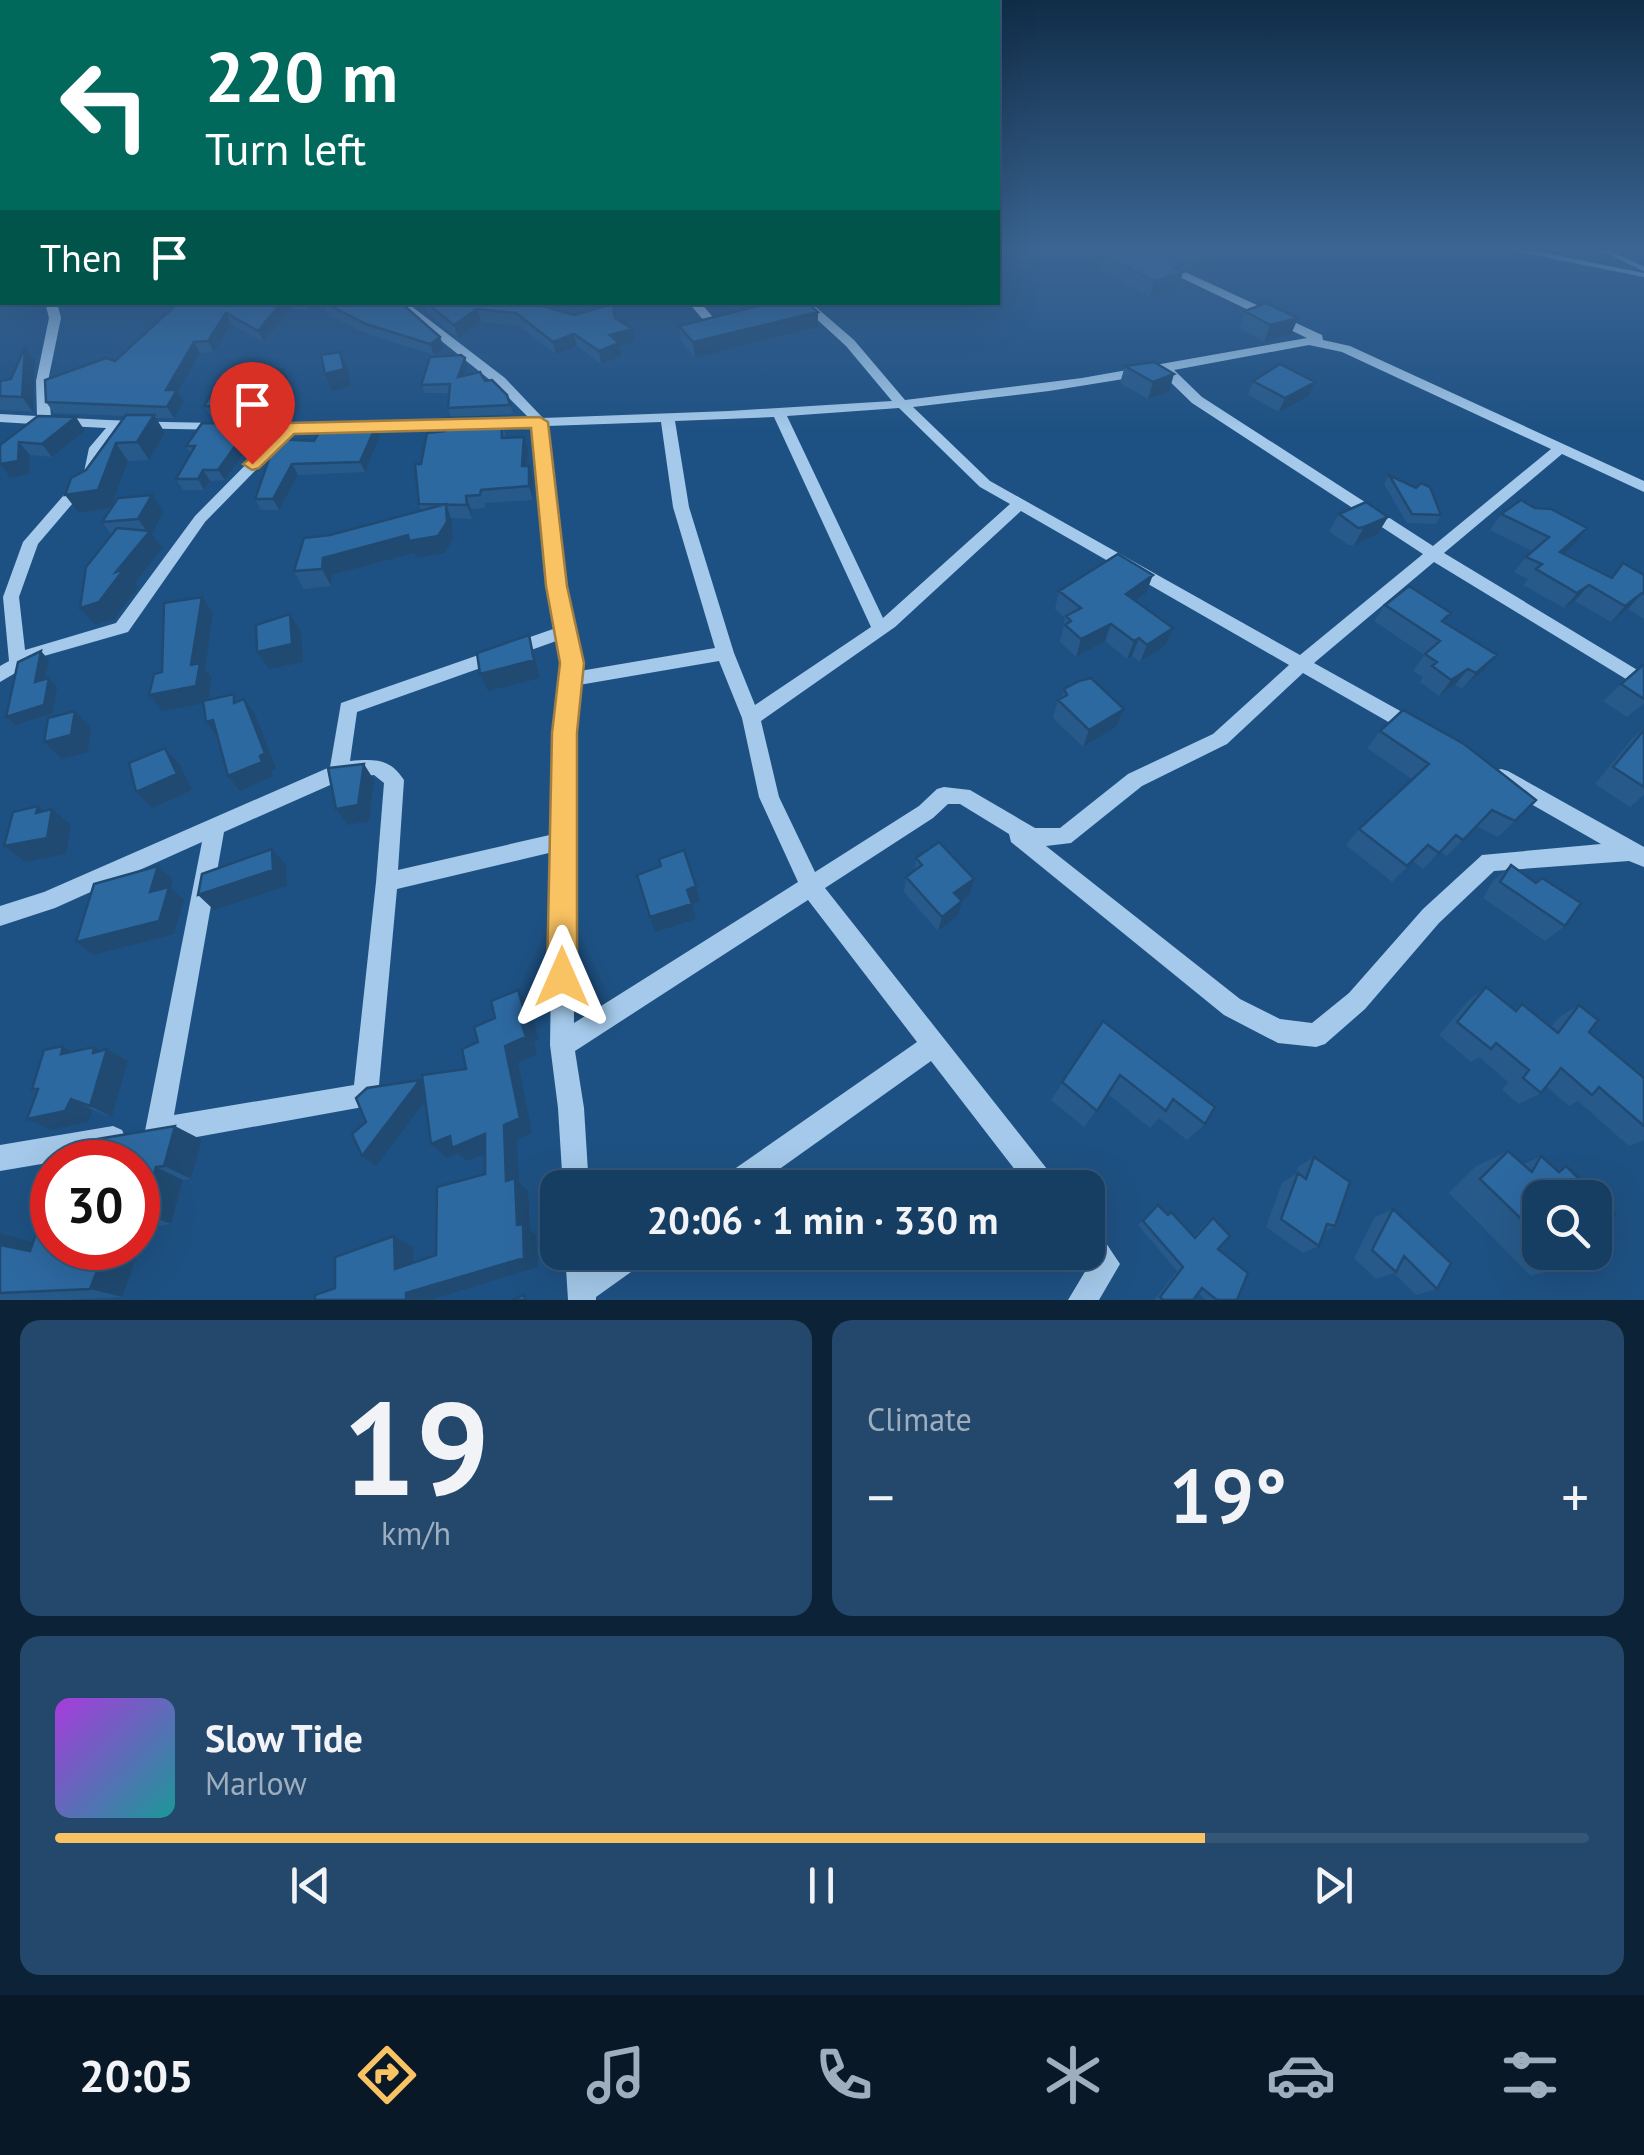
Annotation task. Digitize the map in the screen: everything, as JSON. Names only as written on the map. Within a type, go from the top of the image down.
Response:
[{"type":"street","points":[[44,421],[42,381],[55,318],[53,309]]},
{"type":"street","points":[[407,309],[500,381],[540,422],[556,586],[568,630],[562,1046],[574,1170]]},
{"type":"street","points":[[699,309],[715,326],[748,316]]},
{"type":"street","points":[[808,309],[850,343],[901,404],[969,471],[1018,505],[1434,739]]},
{"type":"street","points":[[1255,309],[1644,487]]},
{"type":"street","points":[[0,418],[116,426],[289,428],[668,420],[901,404],[1049,388],[1309,341],[1332,344]]},
{"type":"street","points":[[1165,369],[1197,400],[1432,553],[1644,683]]},
{"type":"street","points":[[779,413],[880,629]]},
{"type":"street","points":[[668,420],[681,507],[725,652],[751,718],[770,797],[811,887],[1032,1170]]},
{"type":"street","points":[[30,433],[44,421]]},
{"type":"street","points":[[18,662],[11,598],[31,542],[91,473],[96,448],[116,426]]},
{"type":"street","points":[[0,675],[57,644],[122,628],[133,619],[200,519],[289,428]]},
{"type":"street","points":[[998,820],[1032,837],[1064,837],[1135,780],[1220,738],[1301,664],[1562,447]]},
{"type":"street","points":[[751,718],[880,629],[1018,505]]},
{"type":"street","points":[[339,772],[348,708],[568,630]]},
{"type":"street","points":[[570,680],[725,652]]},
{"type":"street","points":[[0,916],[47,901],[339,772],[378,767],[394,780],[365,1096],[0,1158]]},
{"type":"street","points":[[1483,767],[1638,854]]},
{"type":"street","points":[[562,1046],[926,812],[944,796],[962,796],[998,820],[1232,1007],[1278,1031],[1316,1035],[1357,1001],[1430,916],[1489,862],[1638,854]]},
{"type":"street","points":[[158,1131],[215,828]]},
{"type":"street","points":[[387,882],[562,841]]},
{"type":"street","points":[[755,1170],[934,1045]]},
{"type":"street","points":[[581,1270],[582,1295]]},
{"type":"street","points":[[582,1295],[613,1270]]},
{"type":"street","points":[[1082,1300],[1102,1270]]},
{"type":"building","points":[[172,309],[276,309],[258,331],[226,313],[208,341],[194,342],[166,390],[177,390],[167,407],[46,402],[45,380],[106,358],[115,361]]},
{"type":"building","points":[[336,309],[408,309],[440,337],[430,344],[366,324]]},
{"type":"building","points":[[433,309],[551,309],[574,315],[614,309],[615,318],[633,329],[610,335],[619,343],[599,351],[574,334],[553,342],[516,313],[477,309],[454,325]]},
{"type":"building","points":[[748,309],[814,309],[818,312],[693,342],[679,326]]},
{"type":"building","points":[[1278,309],[1298,318],[1270,325],[1245,311]]},
{"type":"building","points":[[25,347],[22,397],[0,396],[0,381],[11,379]]},
{"type":"building","points":[[340,352],[344,369],[325,374],[321,355]]},
{"type":"building","points":[[430,357],[465,358],[458,377],[480,372],[485,381],[492,380],[507,395],[510,405],[448,408],[450,384],[421,385]]},
{"type":"building","points":[[1154,362],[1174,374],[1153,382],[1125,366]]},
{"type":"building","points":[[1280,364],[1315,382],[1285,398],[1253,381]]},
{"type":"building","points":[[283,369],[260,407],[204,406],[213,391],[221,391],[225,376]]},
{"type":"building","points":[[126,415],[154,415],[137,442],[116,443],[98,490],[65,495],[71,478],[86,470]]},
{"type":"building","points":[[38,416],[76,417],[42,444],[19,442],[18,461],[0,464],[0,445]]},
{"type":"building","points":[[501,417],[502,438],[524,437],[522,466],[529,466],[529,486],[481,490],[480,495],[466,496],[467,505],[419,504],[415,464],[421,464],[427,433],[445,431],[446,418]]},
{"type":"building","points":[[202,423],[251,424],[218,470],[203,470],[198,479],[176,479],[195,446],[186,446]]},
{"type":"building","points":[[354,426],[376,426],[360,462],[292,464],[273,499],[255,499],[276,439],[314,441],[322,427],[353,430]]},
{"type":"building","points":[[1389,475],[1416,488],[1421,483],[1430,487],[1441,515],[1412,514]]},
{"type":"building","points":[[152,495],[138,519],[102,522],[118,498]]},
{"type":"building","points":[[1521,500],[1535,508],[1551,509],[1587,528],[1560,552],[1612,578],[1623,563],[1644,575],[1644,594],[1625,606],[1589,585],[1577,593],[1536,569],[1542,564],[1526,557],[1549,537],[1501,514]]},
{"type":"building","points":[[1366,502],[1388,517],[1358,528],[1339,514]]},
{"type":"building","points":[[446,504],[447,522],[438,536],[409,541],[408,535],[323,558],[322,569],[294,571],[304,538],[330,535]]},
{"type":"building","points":[[117,528],[150,531],[116,572],[124,569],[99,602],[80,608],[86,567]]},
{"type":"building","points":[[1118,554],[1153,575],[1126,594],[1173,628],[1147,645],[1139,638],[1134,641],[1111,624],[1081,639],[1065,625],[1071,621],[1066,616],[1081,608],[1059,591]]},
{"type":"building","points":[[1409,586],[1451,613],[1442,621],[1497,655],[1476,673],[1468,669],[1451,680],[1432,666],[1437,662],[1425,654],[1440,641],[1385,605]]},
{"type":"building","points":[[202,597],[191,665],[200,663],[196,686],[149,695],[154,674],[162,672],[164,603]]},
{"type":"building","points":[[290,614],[292,644],[257,652],[256,625]]},
{"type":"building","points":[[529,635],[534,660],[480,674],[477,653]]},
{"type":"building","points":[[41,651],[35,682],[49,678],[44,705],[6,717],[18,662]]},
{"type":"building","points":[[1644,666],[1644,699],[1621,684]]},
{"type":"building","points":[[1091,678],[1124,709],[1089,730],[1058,700],[1067,695],[1064,689]]},
{"type":"building","points":[[234,694],[234,703],[244,699],[265,753],[260,756],[262,762],[228,776],[213,720],[206,722],[203,701]]},
{"type":"building","points":[[1403,710],[1464,744],[1536,800],[1515,821],[1492,810],[1463,840],[1456,835],[1439,853],[1428,845],[1407,866],[1359,829],[1429,764],[1380,731]]},
{"type":"building","points":[[75,711],[71,735],[44,742],[48,718]]},
{"type":"building","points":[[1644,730],[1644,787],[1613,767]]},
{"type":"building","points":[[165,748],[177,774],[136,792],[129,763]]},
{"type":"building","points":[[364,764],[358,805],[336,809],[328,768]]},
{"type":"building","points":[[38,806],[36,813],[52,809],[47,838],[4,846],[13,812]]},
{"type":"building","points":[[939,842],[974,879],[954,893],[962,901],[942,917],[906,877],[922,865],[916,858]]},
{"type":"building","points":[[272,849],[273,870],[198,895],[202,874]]},
{"type":"building","points":[[684,850],[696,886],[687,890],[692,904],[650,917],[637,875],[661,866],[659,859]]},
{"type":"building","points":[[1511,865],[1536,883],[1542,878],[1581,903],[1565,926],[1500,882]]},
{"type":"building","points":[[158,866],[150,892],[169,887],[159,921],[76,942],[94,884]]},
{"type":"building","points":[[1486,987],[1516,1011],[1522,1004],[1558,1033],[1579,1005],[1598,1020],[1589,1032],[1644,1078],[1644,1126],[1599,1087],[1592,1095],[1561,1068],[1541,1093],[1523,1078],[1529,1070],[1496,1043],[1491,1049],[1457,1022]]},
{"type":"building","points":[[518,990],[528,1023],[522,1025],[526,1037],[505,1046],[520,1118],[504,1125],[506,1181],[515,1178],[517,1225],[523,1224],[524,1258],[406,1293],[406,1300],[315,1300],[315,1295],[335,1288],[335,1257],[394,1236],[395,1269],[436,1255],[437,1187],[485,1174],[485,1134],[452,1148],[450,1136],[431,1144],[422,1075],[466,1069],[462,1049],[478,1042],[474,1027],[495,1018],[491,1001]]},
{"type":"building","points":[[1103,1021],[1215,1107],[1205,1124],[1173,1099],[1166,1111],[1120,1075],[1097,1111],[1062,1082]]},
{"type":"building","points":[[63,1046],[61,1054],[94,1047],[93,1053],[107,1049],[90,1106],[71,1099],[65,1111],[27,1119],[38,1089],[32,1089],[44,1050]]},
{"type":"building","points":[[420,1080],[362,1156],[352,1134],[366,1122],[356,1098],[367,1088]]},
{"type":"building","points":[[175,1126],[164,1166],[160,1166],[160,1140],[92,1140]]},
{"type":"building","points":[[1508,1151],[1532,1172],[1541,1156],[1559,1172],[1566,1166],[1580,1180],[1522,1180],[1522,1220],[1480,1179]]},
{"type":"building","points":[[1314,1157],[1350,1182],[1335,1226],[1327,1224],[1319,1246],[1281,1219],[1298,1173],[1306,1179]]},
{"type":"building","points":[[1158,1205],[1168,1215],[1171,1212],[1195,1238],[1213,1218],[1230,1236],[1218,1249],[1248,1273],[1237,1300],[1217,1300],[1202,1288],[1193,1300],[1160,1297],[1183,1267],[1143,1221]]},
{"type":"building","points":[[1393,1209],[1451,1263],[1437,1289],[1404,1256],[1396,1272],[1372,1250]]},
{"type":"building","points":[[0,1245],[30,1251],[30,1270],[97,1270],[90,1289],[0,1293]]},
{"type":"route","points":[[252,464],[289,428],[540,422],[556,586],[572,663],[564,733],[562,977]]}]
